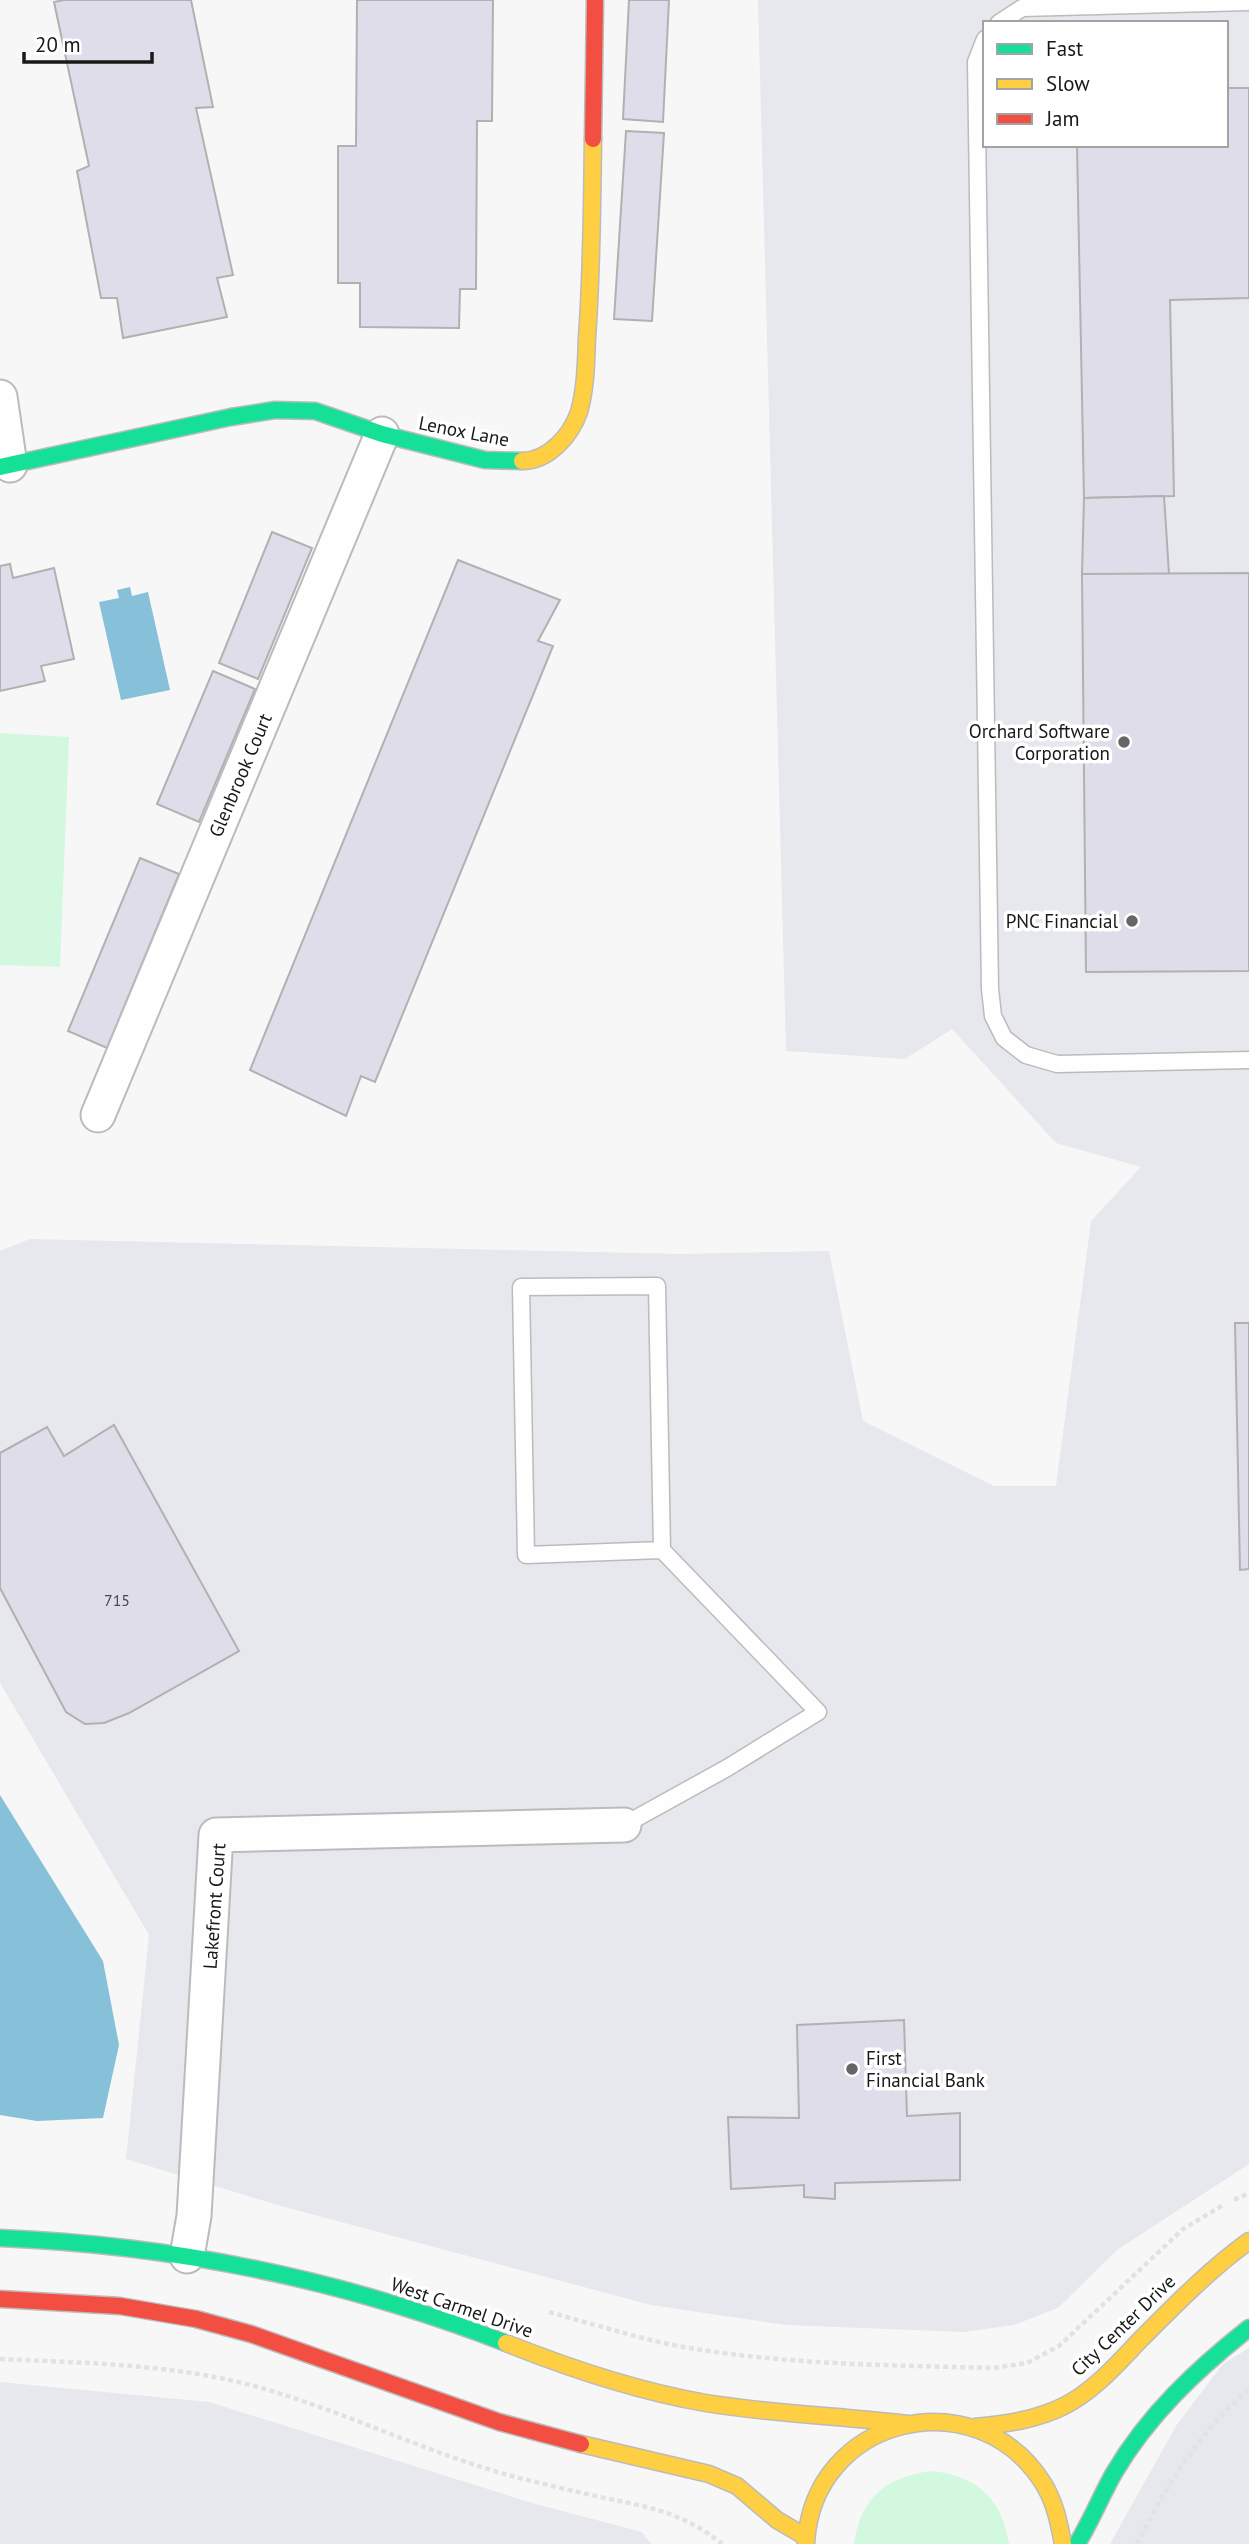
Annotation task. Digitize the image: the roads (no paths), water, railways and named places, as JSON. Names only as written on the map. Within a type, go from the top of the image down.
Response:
[{"type":"street","name":"Lenox Lane","points":[[5,466],[275,410],[315,411],[383,434],[485,460],[509,463],[531,461],[554,449],[569,434],[579,411],[585,373],[590,300],[595,0]]},
{"type":"street","points":[[0,397],[5,466]]},
{"type":"street","name":"Glenbrook Court","points":[[98,1115],[383,434]]},
{"type":"street","name":"Lakefront Court","points":[[187,2256],[194,2217],[216,1835],[624,1825]]},
{"type":"street","name":"West Carmel Drive","points":[[0,2238],[116,2246],[252,2268],[421,2312],[567,2368],[638,2389],[730,2407],[908,2424]]},
{"type":"street","name":"City Center Drive","points":[[975,2427],[1028,2420],[1076,2398],[1138,2343],[1193,2286],[1249,2241]]},
{"type":"street","points":[[0,2300],[120,2306],[196,2319],[251,2334],[499,2422],[596,2448],[709,2473],[737,2486],[806,2541],[814,2503],[832,2471],[844,2457],[874,2436],[908,2424],[942,2421],[975,2427],[1010,2446],[1039,2473],[1057,2509],[1063,2544]]},
{"type":"street","points":[[1077,2544],[1115,2472],[1161,2410],[1215,2356],[1249,2328]]},
{"type":"lane","points":[[1002,21],[1022,8],[1249,2]]},
{"type":"lane","points":[[983,44],[976,62],[989,976],[993,1016],[1004,1038],[1026,1055],[1057,1064],[1249,1060]]},
{"type":"lane","points":[[624,1825],[727,1768],[818,1712],[662,1550],[657,1286],[521,1287],[526,1555],[662,1550]]},
{"type":"water","points":[[130,587],[132,596],[148,592],[170,690],[121,700],[99,602],[119,598],[117,590]]},
{"type":"water","points":[[0,1795],[103,1961],[119,2045],[103,2118],[37,2121],[0,2115]]},
{"type":"place","name":"Orchard Software Corporation","points":[[1124,742]]},
{"type":"place","name":"PNC Financial","points":[[1132,921]]},
{"type":"place","name":"First Financial Bank","points":[[852,2069]]}]
